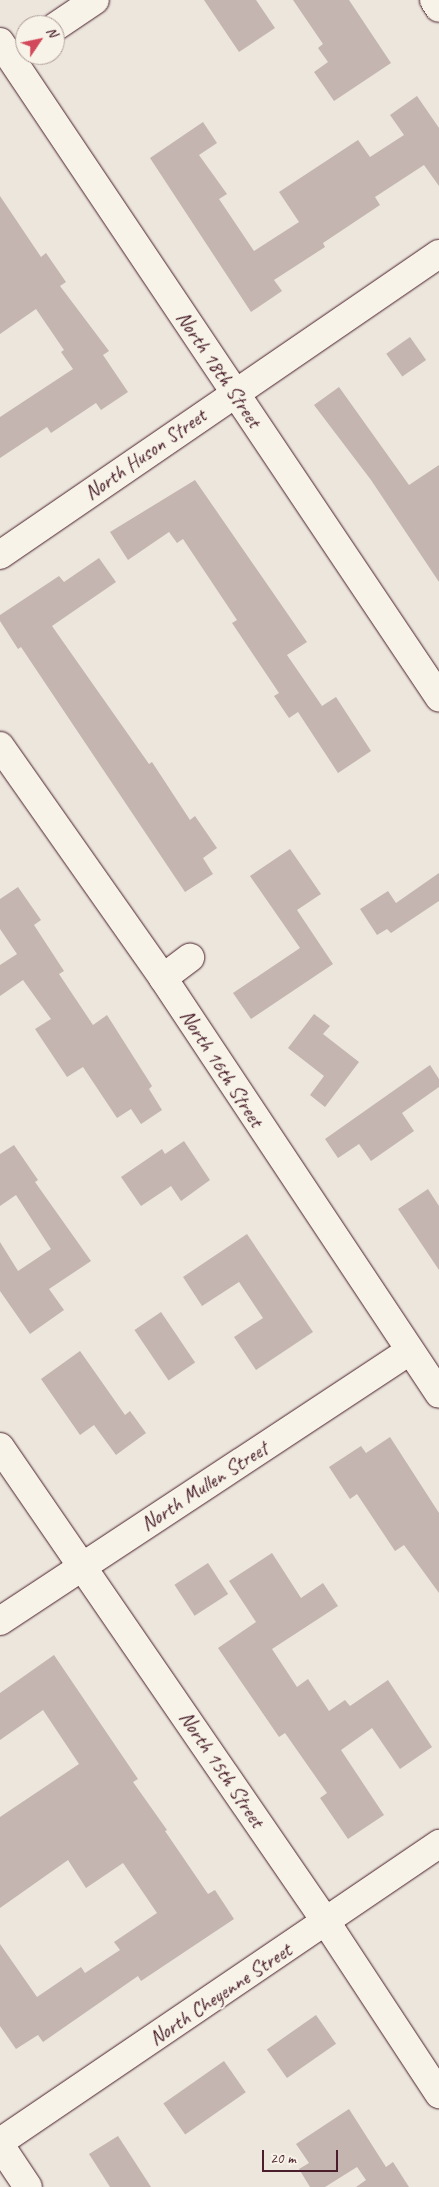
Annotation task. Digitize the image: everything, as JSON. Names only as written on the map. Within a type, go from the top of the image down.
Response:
[{"type":"street","points":[[65,20],[95,0]]},
{"type":"street","points":[[434,0],[439,8]]},
{"type":"street","name":"North 18th Street","points":[[9,53],[439,697]]},
{"type":"street","name":"North Huson Street","points":[[0,555],[235,392],[439,254]]},
{"type":"street","name":"North 16th Street","points":[[0,746],[163,978],[439,1394]]},
{"type":"street","points":[[163,978],[190,958]]},
{"type":"street","name":"North Mullen Street","points":[[0,1621],[409,1351]]},
{"type":"street","name":"North 15th Street","points":[[0,1447],[326,1922],[439,2094]]},
{"type":"street","name":"North Cheyenne Street","points":[[0,2143],[439,1844]]},
{"type":"street","points":[[0,2143],[28,2187]]},
{"type":"building","points":[[204,0],[256,0],[275,28],[239,52]]},
{"type":"building","points":[[293,0],[349,0],[391,63],[334,101],[314,72],[328,62],[318,48],[323,44]]},
{"type":"building","points":[[417,96],[439,128],[439,186],[424,165],[375,197],[380,205],[323,243],[325,247],[274,280],[282,291],[251,312],[150,158],[203,122],[217,143],[199,155],[227,194],[219,199],[254,251],[299,222],[279,192],[358,140],[370,157],[404,135],[390,115]]},
{"type":"building","points":[[0,196],[41,257],[46,253],[66,282],[60,286],[109,351],[103,355],[128,392],[101,410],[96,403],[51,433],[47,427],[0,458],[0,417],[73,369],[61,352],[64,350],[36,309],[0,334]]},
{"type":"building","points":[[410,337],[426,360],[402,377],[386,354]]},
{"type":"building","points":[[339,387],[409,485],[439,465],[439,582],[371,480],[314,405]]},
{"type":"building","points":[[195,480],[307,642],[287,655],[322,706],[336,697],[371,751],[338,773],[298,712],[289,718],[274,696],[279,693],[232,623],[237,620],[183,539],[177,543],[169,532],[128,560],[110,532]]},
{"type":"building","points":[[99,558],[116,582],[52,626],[149,764],[152,762],[190,820],[195,816],[217,848],[203,858],[213,874],[185,892],[21,647],[18,649],[0,621],[0,615],[59,576],[64,582]]},
{"type":"building","points":[[290,849],[321,894],[297,910],[333,964],[251,1019],[233,993],[300,948],[250,876]]},
{"type":"building","points":[[439,873],[439,901],[391,933],[387,929],[377,935],[360,909],[388,891],[396,903]]},
{"type":"building","points":[[18,887],[41,920],[34,925],[64,971],[59,974],[93,1025],[107,1015],[152,1086],[149,1089],[162,1110],[141,1124],[131,1109],[117,1118],[83,1067],[67,1077],[35,1029],[51,1019],[23,980],[0,996],[0,965],[17,954],[0,929],[0,899]]},
{"type":"building","points":[[314,1014],[330,1026],[323,1034],[359,1062],[325,1107],[310,1095],[324,1076],[288,1048]]},
{"type":"building","points":[[430,1065],[439,1079],[439,1087],[402,1113],[414,1131],[371,1161],[359,1144],[338,1158],[325,1139]]},
{"type":"building","points":[[184,1141],[210,1180],[181,1201],[171,1186],[141,1206],[121,1177],[162,1149],[165,1154]]},
{"type":"building","points":[[14,1145],[38,1180],[35,1182],[91,1261],[49,1289],[64,1310],[30,1334],[0,1291],[0,1242],[18,1271],[51,1249],[16,1195],[0,1206],[0,1154]]},
{"type":"building","points":[[428,1189],[439,1206],[439,1270],[398,1209]]},
{"type":"building","points":[[247,1234],[313,1332],[256,1370],[234,1337],[263,1318],[239,1282],[202,1306],[183,1277]]},
{"type":"building","points":[[161,1312],[195,1363],[169,1380],[134,1330]]},
{"type":"building","points":[[80,1351],[125,1415],[130,1411],[146,1433],[116,1455],[94,1425],[80,1435],[41,1379]]},
{"type":"building","points":[[390,1437],[439,1513],[439,1593],[404,1545],[395,1551],[357,1494],[350,1499],[329,1467],[361,1446],[366,1453]]},
{"type":"building","points":[[272,1553],[301,1598],[323,1583],[338,1606],[272,1649],[297,1687],[308,1679],[329,1711],[345,1700],[350,1706],[388,1680],[432,1747],[400,1769],[372,1728],[341,1750],[384,1815],[348,1839],[320,1798],[327,1793],[285,1733],[279,1737],[218,1648],[256,1622],[229,1581]]},
{"type":"building","points":[[208,1563],[228,1594],[195,1616],[174,1585]]},
{"type":"building","points":[[54,1655],[138,1779],[133,1782],[167,1830],[165,1831],[208,1894],[215,1890],[234,1919],[141,1981],[138,1976],[43,2042],[38,2035],[16,2049],[0,2026],[0,1944],[37,1997],[81,1967],[85,1973],[120,1950],[114,1942],[157,1913],[123,1863],[86,1888],[68,1860],[0,1908],[0,1817],[79,1764],[43,1710],[0,1740],[0,1693]]},
{"type":"building","points":[[316,2015],[336,2044],[287,2078],[267,2049]]},
{"type":"building","points":[[224,2061],[246,2092],[185,2135],[163,2103]]},
{"type":"building","points":[[349,2109],[386,2167],[393,2162],[409,2187],[356,2187],[366,2180],[357,2167],[325,2187],[310,2187],[299,2169],[309,2163],[296,2144]]},
{"type":"building","points":[[118,2136],[151,2187],[110,2187],[89,2154]]}]
